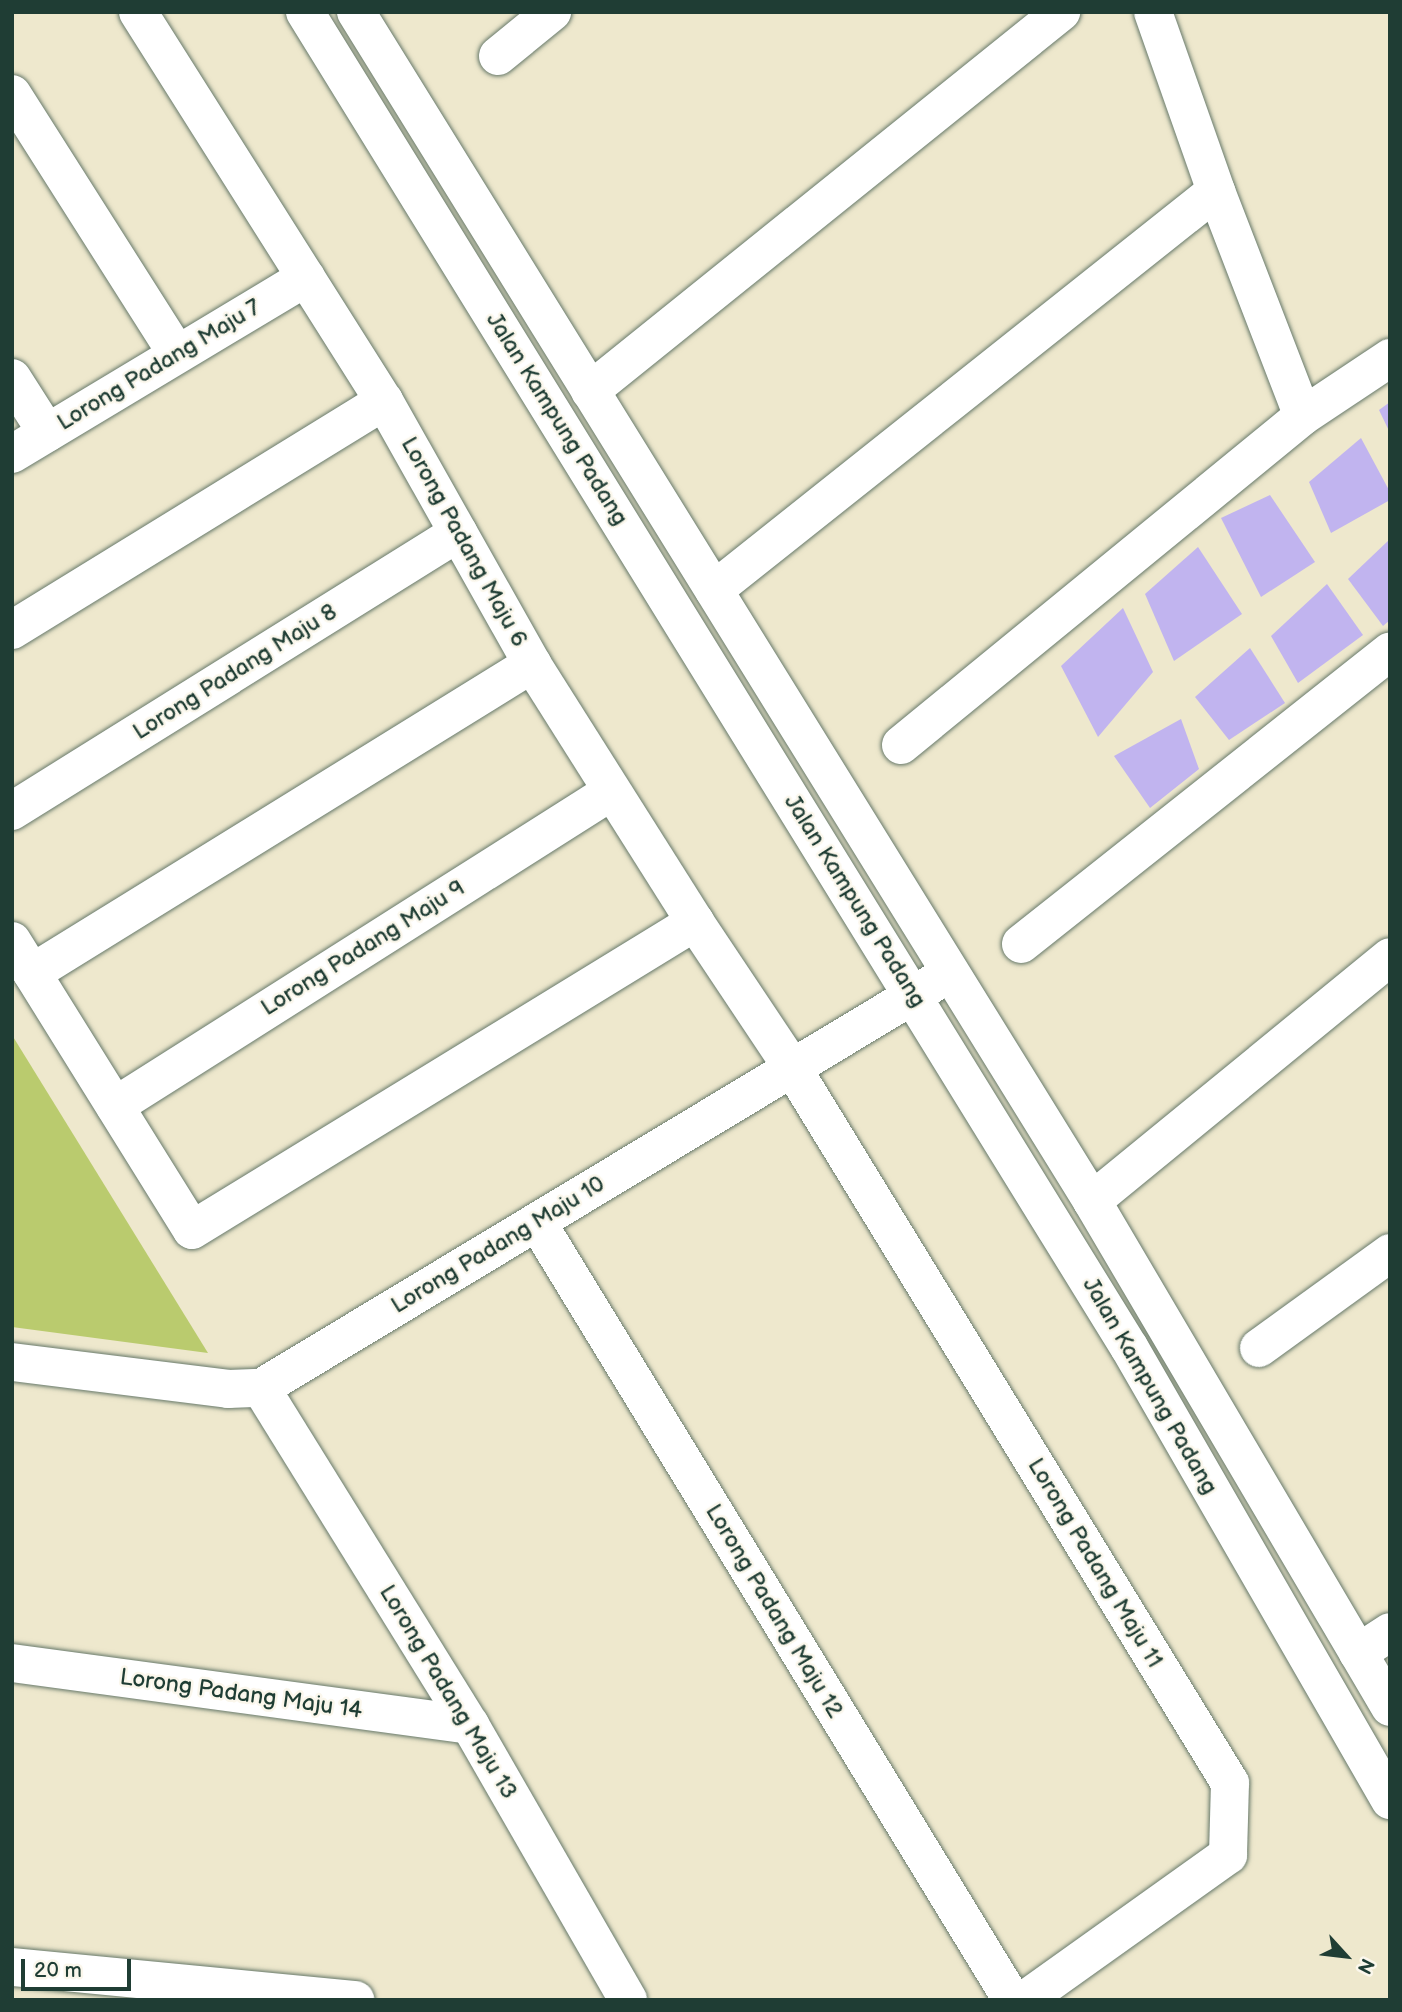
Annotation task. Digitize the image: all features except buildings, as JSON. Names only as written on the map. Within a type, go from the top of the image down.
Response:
[{"type":"street","name":"Lorong Padang Maju 6","points":[[138,12],[384,401],[533,664],[695,922],[793,1069]]},
{"type":"street","name":"Jalan Kampung Padang","points":[[305,12],[1129,1347],[1390,1800]]},
{"type":"street","name":"Jalan Kampung Padang","points":[[356,12],[1092,1201],[1390,1707]]},
{"type":"street","points":[[498,57],[552,12]]},
{"type":"street","points":[[590,391],[1061,12]]},
{"type":"street","points":[[1153,12],[1216,191],[1303,416]]},
{"type":"street","points":[[12,94],[177,354]]},
{"type":"street","points":[[713,590],[1216,191]]},
{"type":"street","name":"Lorong Padang Maju 7","points":[[12,454],[306,277]]},
{"type":"street","points":[[901,745],[1303,416],[1390,358]]},
{"type":"street","points":[[12,378],[47,433]]},
{"type":"street","points":[[12,630],[384,401]]},
{"type":"street","name":"Lorong Padang Maju 8","points":[[12,810],[458,533]]},
{"type":"street","points":[[1021,944],[1390,652]]},
{"type":"street","points":[[32,973],[533,664]]},
{"type":"street","name":"Lorong Padang Maju 9","points":[[115,1105],[612,791]]},
{"type":"street","points":[[12,941],[192,1230],[695,922]]},
{"type":"street","points":[[1092,1201],[1390,957]]},
{"type":"street","name":"Lorong Padang Maju 10","points":[[12,1362],[228,1389],[261,1388],[950,972]]},
{"type":"street","name":"Lorong Padang Maju 11","points":[[793,1069],[1230,1783],[1228,1855],[1025,2000]]},
{"type":"street","name":"Lorong Padang Maju 12","points":[[537,1222],[1012,2000]]},
{"type":"street","points":[[1259,1348],[1390,1253]]},
{"type":"street","name":"Lorong Padang Maju 13","points":[[261,1388],[470,1725],[628,2000]]},
{"type":"street","points":[[1358,1653],[1390,1632]]},
{"type":"street","name":"Lorong Padang Maju 14","points":[[12,1662],[470,1725]]},
{"type":"street","points":[[12,1967],[355,2000]]},
{"type":"green space","points":[[12,1035],[208,1353],[12,1327]]}]
